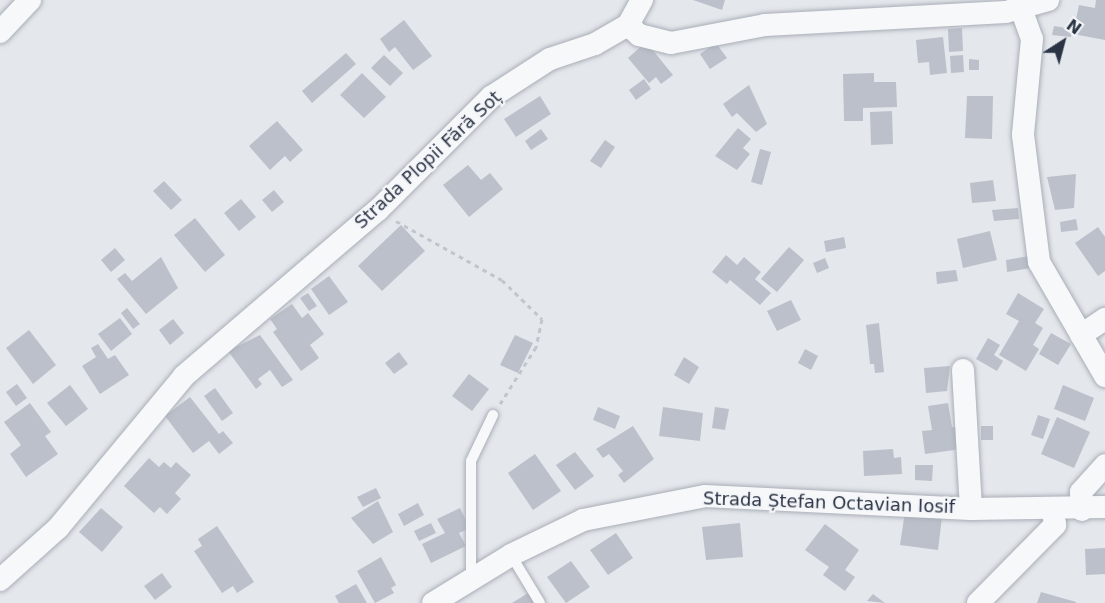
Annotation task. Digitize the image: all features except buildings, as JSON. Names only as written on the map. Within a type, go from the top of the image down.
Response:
[{"type":"street","points":[[0,32],[30,0]]},
{"type":"street","points":[[642,0],[628,25],[639,35],[671,43],[765,25],[1020,5],[1048,0]]},
{"type":"street","points":[[1020,5],[1032,39],[1023,135],[1039,262],[1105,375]]},
{"type":"street","name":"Strada Plopii Fără Soț","points":[[0,580],[58,528],[184,376],[378,210],[491,97],[550,59],[595,44],[628,25]]},
{"type":"street","points":[[1081,335],[1105,319]]},
{"type":"street","points":[[963,370],[971,509]]},
{"type":"street","points":[[1082,510],[1082,492],[1105,465]]},
{"type":"street","name":"Strada Ștefan Octavian Iosif","points":[[433,603],[512,555],[583,520],[639,505],[705,496],[971,509],[1053,511],[1105,507]]},
{"type":"street","points":[[978,603],[1055,525],[1053,511]]},
{"type":"lane","points":[[471,579],[471,461],[493,415]]},
{"type":"lane","points":[[512,555],[540,603]]},
{"type":"path","points":[[378,210],[446,253],[502,280],[542,320],[536,347],[493,415]]}]
